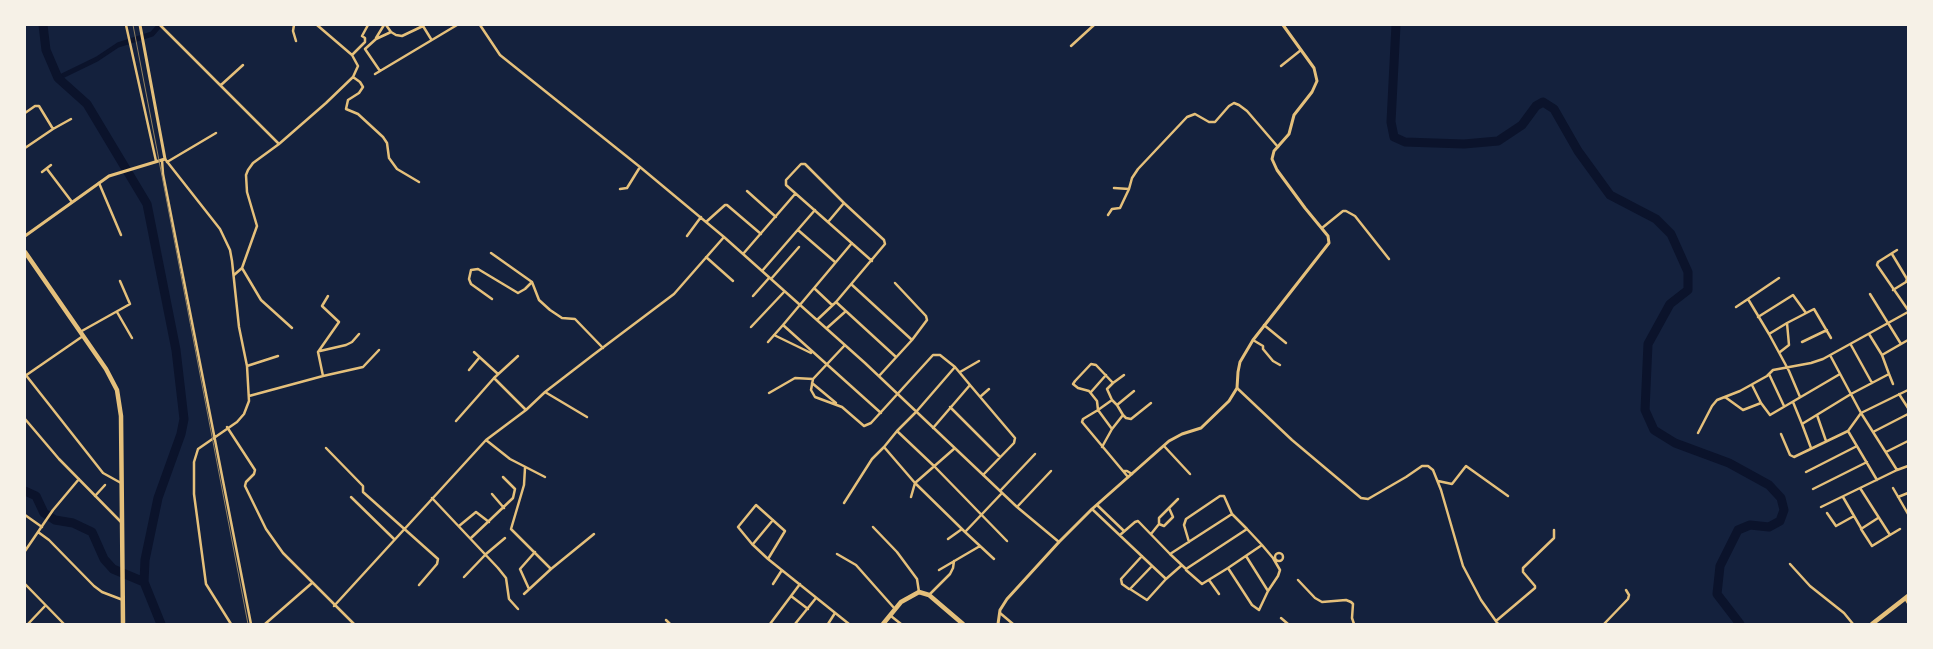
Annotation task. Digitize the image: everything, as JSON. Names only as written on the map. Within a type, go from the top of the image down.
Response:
[{"type":"highway","points":[[25,252],[106,369],[117,390],[120,409],[123,624]]},
{"type":"highway","points":[[883,624],[908,597],[919,592],[929,595],[963,624]]},
{"type":"highway","points":[[1872,624],[1907,599]]},
{"type":"street","points":[[126,25],[156,161]]},
{"type":"street","points":[[140,25],[164,160],[163,174],[251,624]]},
{"type":"street","points":[[294,25],[296,41]]},
{"type":"street","points":[[234,275],[242,268],[257,226],[248,199],[246,175],[253,164],[279,144],[353,77],[358,64],[352,54],[317,25]]},
{"type":"street","points":[[352,54],[365,42],[362,35],[368,25]]},
{"type":"street","points":[[380,71],[365,49],[376,39],[385,25],[398,36],[423,26],[431,39]]},
{"type":"street","points":[[375,74],[457,25]]},
{"type":"street","points":[[480,25],[500,55],[724,237],[879,376],[1017,507],[1059,542]]},
{"type":"street","points":[[1071,46],[1094,25]]},
{"type":"street","points":[[998,624],[999,612],[1011,594],[1092,509],[1164,446],[1178,435],[1204,426],[1229,401],[1237,388],[1239,365],[1253,340],[1328,245],[1330,240],[1273,162],[1272,153],[1289,134],[1294,115],[1312,92],[1317,81],[1314,68],[1284,25]]},
{"type":"street","points":[[161,26],[279,144]]},
{"type":"street","points":[[376,39],[391,32]]},
{"type":"street","points":[[1281,66],[1301,50]]},
{"type":"street","points":[[221,85],[243,65]]},
{"type":"street","points":[[353,77],[364,87],[359,93],[348,100],[346,109],[358,114],[383,137],[387,143],[389,158],[397,169],[419,182]]},
{"type":"street","points":[[1108,215],[1112,209],[1120,208],[1132,178],[1138,170],[1170,134],[1192,114],[1213,122],[1231,104],[1239,105],[1257,121],[1278,146]]},
{"type":"street","points":[[25,113],[38,106],[53,129]]},
{"type":"street","points":[[25,148],[72,119]]},
{"type":"street","points":[[25,236],[99,183],[121,172],[164,160],[216,134]]},
{"type":"street","points":[[164,160],[193,192],[224,235],[230,250],[238,327],[247,366],[249,401],[244,414],[237,422],[198,449],[195,457],[194,494],[206,584],[230,624]]},
{"type":"street","points":[[817,320],[836,302],[872,261],[885,242],[803,164],[800,165],[785,181],[786,185],[872,261]]},
{"type":"street","points":[[42,172],[51,165]]},
{"type":"street","points":[[620,190],[627,188],[640,167]]},
{"type":"street","points":[[48,169],[72,202]]},
{"type":"street","points":[[99,183],[121,235]]},
{"type":"street","points":[[1114,188],[1129,189]]},
{"type":"street","points":[[747,192],[776,217]]},
{"type":"street","points":[[743,254],[796,194]]},
{"type":"street","points":[[828,222],[844,203]]},
{"type":"street","points":[[706,222],[722,207],[727,205],[761,234]]},
{"type":"street","points":[[762,271],[815,210]]},
{"type":"street","points":[[1322,228],[1343,211],[1346,211],[1355,216],[1389,259]]},
{"type":"street","points":[[687,236],[700,217]]},
{"type":"street","points":[[798,230],[835,262]]},
{"type":"street","points":[[334,606],[486,440],[526,410],[545,392],[674,294],[724,237]]},
{"type":"street","points":[[768,342],[852,243]]},
{"type":"street","points":[[753,296],[799,247]]},
{"type":"street","points":[[1698,433],[1713,404],[1752,385],[1770,374],[1773,370],[1811,363],[1830,356],[1888,323],[1908,309],[1877,265],[1878,262],[1897,250]]},
{"type":"street","points":[[491,253],[532,282],[541,302],[560,318],[575,319],[603,348]]},
{"type":"street","points":[[1892,254],[1907,279],[1893,290]]},
{"type":"street","points":[[706,257],[733,281]]},
{"type":"street","points":[[242,268],[261,300],[292,328]]},
{"type":"street","points":[[492,299],[471,284],[469,279],[471,270],[478,269],[518,293],[525,290],[532,282]]},
{"type":"street","points":[[1736,307],[1779,278]]},
{"type":"street","points":[[120,281],[130,303],[82,334],[25,375],[103,472],[121,482]]},
{"type":"street","points":[[879,376],[912,340],[927,318],[896,283]]},
{"type":"street","points":[[851,284],[912,340]]},
{"type":"street","points":[[814,288],[832,305]]},
{"type":"street","points":[[751,327],[784,292]]},
{"type":"street","points":[[1870,294],[1901,344]]},
{"type":"street","points":[[1758,316],[1793,295],[1806,313]]},
{"type":"street","points":[[323,376],[318,352],[339,323],[322,307],[328,296]]},
{"type":"street","points":[[1748,299],[1780,352],[1800,397]]},
{"type":"street","points":[[836,302],[896,357]]},
{"type":"street","points":[[1769,334],[1806,313],[1816,310],[1831,338]]},
{"type":"street","points":[[826,329],[846,311]]},
{"type":"street","points":[[117,312],[132,338]]},
{"type":"street","points":[[1780,352],[1788,345],[1787,323]]},
{"type":"street","points":[[783,325],[815,356],[881,413]]},
{"type":"street","points":[[1264,325],[1286,343]]},
{"type":"street","points":[[1802,342],[1827,330]]},
{"type":"street","points":[[318,352],[346,346],[359,334]]},
{"type":"street","points":[[1869,334],[1882,355],[1893,384]]},
{"type":"street","points":[[774,335],[815,356]]},
{"type":"street","points":[[1253,340],[1263,346],[1263,349],[1273,361],[1280,365]]},
{"type":"street","points":[[1882,355],[1908,340]]},
{"type":"street","points":[[1850,344],[1872,383]]},
{"type":"street","points":[[839,406],[815,397],[811,390],[812,381],[844,345]]},
{"type":"street","points":[[248,396],[363,367],[379,350]]},
{"type":"street","points":[[474,352],[498,374]]},
{"type":"street","points":[[769,392],[795,378],[812,381],[861,425],[868,426],[933,355],[940,355],[960,372],[1015,438],[1014,443],[983,475]]},
{"type":"street","points":[[247,366],[278,356]]},
{"type":"street","points":[[456,421],[494,378],[518,356]]},
{"type":"street","points":[[1830,356],[1861,413],[1897,470]]},
{"type":"street","points":[[469,370],[480,357]]},
{"type":"street","points":[[960,372],[979,361]]},
{"type":"street","points":[[1112,429],[1098,410],[1097,401],[1087,390],[1076,387],[1074,384],[1091,364],[1096,365],[1114,383]]},
{"type":"street","points":[[844,502],[872,459],[955,367]]},
{"type":"street","points":[[1770,374],[1784,406]]},
{"type":"street","points":[[1752,385],[1769,415],[1840,374]]},
{"type":"street","points":[[1802,424],[1851,394],[1889,374]]},
{"type":"street","points":[[1090,393],[1106,375]]},
{"type":"street","points":[[1124,375],[1107,390],[1126,418],[1131,419],[1151,403]]},
{"type":"street","points":[[494,378],[526,410]]},
{"type":"street","points":[[933,428],[970,385]]},
{"type":"street","points":[[1237,388],[1292,440],[1361,498],[1368,498],[1422,466],[1428,466],[1433,470],[1462,566],[1497,623],[1534,588],[1535,586],[1523,572],[1523,568],[1554,538],[1554,530]]},
{"type":"street","points":[[981,396],[989,389]]},
{"type":"street","points":[[1780,434],[1792,457],[1848,431],[1861,413],[1908,390]]},
{"type":"street","points":[[1117,405],[1134,391]]},
{"type":"street","points":[[545,392],[586,417]]},
{"type":"street","points":[[1899,394],[1908,408]]},
{"type":"street","points":[[1725,397],[1743,410],[1761,403]]},
{"type":"street","points":[[1112,400],[1083,419],[1082,422],[1128,477]]},
{"type":"street","points":[[1793,402],[1811,448]]},
{"type":"street","points":[[950,407],[1000,457]]},
{"type":"street","points":[[1102,447],[1123,414]]},
{"type":"street","points":[[1873,432],[1908,414]]},
{"type":"street","points":[[1818,415],[1826,441]]},
{"type":"street","points":[[25,419],[59,459],[121,522]]},
{"type":"street","points":[[227,428],[255,470],[245,486],[266,529],[283,553],[354,624]]},
{"type":"street","points":[[896,431],[934,466],[1007,541]]},
{"type":"street","points":[[1848,431],[1878,480]]},
{"type":"street","points":[[486,440],[526,468],[545,478]]},
{"type":"street","points":[[1886,452],[1908,441]]},
{"type":"street","points":[[1164,446],[1190,474]]},
{"type":"street","points":[[1806,472],[1857,446]]},
{"type":"street","points":[[884,447],[915,483],[994,559]]},
{"type":"street","points":[[326,448],[363,486],[363,492],[405,528],[438,560],[437,564],[419,585]]},
{"type":"street","points":[[911,497],[915,483],[954,448]]},
{"type":"street","points":[[965,532],[1035,454]]},
{"type":"street","points":[[1813,489],[1867,462]]},
{"type":"street","points":[[1438,482],[1447,485],[1452,484],[1466,466],[1508,496]]},
{"type":"street","points":[[1820,507],[1908,466]]},
{"type":"street","points":[[526,468],[524,485],[511,527],[552,569]]},
{"type":"street","points":[[1017,507],[1051,471]]},
{"type":"street","points":[[1123,471],[1128,471],[1132,474]]},
{"type":"street","points":[[471,538],[513,498],[515,492],[503,477]]},
{"type":"street","points":[[25,551],[52,510],[79,479]]},
{"type":"street","points":[[95,496],[105,485]]},
{"type":"street","points":[[1860,488],[1890,535]]},
{"type":"street","points":[[1893,488],[1908,514]]},
{"type":"street","points":[[1898,497],[1908,493]]},
{"type":"street","points":[[492,494],[504,508]]},
{"type":"street","points":[[1189,542],[1184,525],[1186,518],[1220,496],[1226,497],[1232,514],[1274,558],[1280,572],[1268,591],[1260,609],[1257,610],[1228,568]]},
{"type":"street","points":[[351,497],[394,539]]},
{"type":"street","points":[[1843,497],[1872,546],[1900,529]]},
{"type":"street","points":[[432,498],[486,554],[506,578],[508,600],[518,608]]},
{"type":"street","points":[[1151,534],[1159,524],[1159,518],[1178,500]]},
{"type":"street","points":[[768,559],[785,532],[756,505],[738,526],[752,544],[768,559],[849,624]]},
{"type":"street","points":[[1097,505],[1124,531]]},
{"type":"street","points":[[1159,524],[1164,526],[1173,517],[1169,508]]},
{"type":"street","points":[[1092,509],[1166,579]]},
{"type":"street","points":[[459,526],[476,512],[489,522]]},
{"type":"street","points":[[1827,513],[1836,526],[1854,516]]},
{"type":"street","points":[[1170,554],[1232,514]]},
{"type":"street","points":[[25,515],[42,526]]},
{"type":"street","points":[[1861,528],[1878,518]]},
{"type":"street","points":[[752,544],[773,520]]},
{"type":"street","points":[[1120,535],[1134,522],[1138,521],[1201,583],[1210,580],[1262,545]]},
{"type":"street","points":[[873,527],[897,552],[916,579],[919,592]]},
{"type":"street","points":[[948,539],[962,529]]},
{"type":"street","points":[[1186,570],[1247,529]]},
{"type":"street","points":[[38,532],[49,540],[94,586],[110,596],[123,600]]},
{"type":"street","points":[[524,594],[594,534]]},
{"type":"street","points":[[464,577],[486,554],[505,538]]},
{"type":"street","points":[[939,570],[980,546]]},
{"type":"street","points":[[529,590],[520,569],[535,552]]},
{"type":"street","points":[[837,554],[856,565],[895,609]]},
{"type":"street","points":[[1142,556],[1121,579],[1122,584],[1146,600],[1182,565]]},
{"type":"street","points":[[1246,556],[1268,591]]},
{"type":"street","points":[[929,595],[950,574],[954,561]]},
{"type":"street","points":[[1790,564],[1812,589],[1844,613],[1853,624]]},
{"type":"street","points":[[1130,589],[1152,566]]},
{"type":"street","points":[[773,584],[782,570]]},
{"type":"street","points":[[1210,580],[1219,594]]},
{"type":"street","points":[[1298,580],[1315,598],[1322,602],[1346,600],[1351,602],[1353,604],[1352,618],[1354,624]]},
{"type":"street","points":[[265,624],[312,583]]},
{"type":"street","points":[[25,584],[64,624]]},
{"type":"street","points":[[770,624],[800,584]]},
{"type":"street","points":[[1604,624],[1628,599],[1629,594],[1626,590]]},
{"type":"street","points":[[791,596],[808,609]]},
{"type":"street","points":[[795,624],[816,598]]},
{"type":"street","points":[[28,624],[45,606]]},
{"type":"street","points":[[999,612],[1013,624]]},
{"type":"street","points":[[828,624],[835,613]]},
{"type":"street","points":[[890,615],[901,624]]},
{"type":"street","points":[[1282,618],[1288,624]]},
{"type":"street","points":[[666,620],[670,624]]},
{"type":"waterway","points":[[43,25],[46,50],[58,78],[87,104],[147,204],[176,350],[184,419],[181,434],[158,498],[145,560],[144,582],[161,624]]},
{"type":"waterway","points":[[58,78],[97,59],[118,45],[152,34],[160,25]]},
{"type":"waterway","points":[[1396,25],[1391,122],[1394,137],[1405,142],[1464,144],[1498,141],[1522,125],[1536,106],[1543,102],[1554,109],[1578,151],[1610,195],[1656,219],[1671,234],[1688,272],[1688,290],[1670,304],[1648,344],[1645,410],[1654,430],[1675,443],[1729,463],[1769,485],[1781,498],[1784,510],[1780,521],[1769,527],[1750,525],[1738,530],[1720,566],[1717,594],[1740,624]]},
{"type":"waterway","points":[[25,491],[36,496],[44,513],[55,520],[73,523],[92,532],[104,559],[113,569],[144,582]]},
{"type":"railway","points":[[133,25],[248,624]]}]
